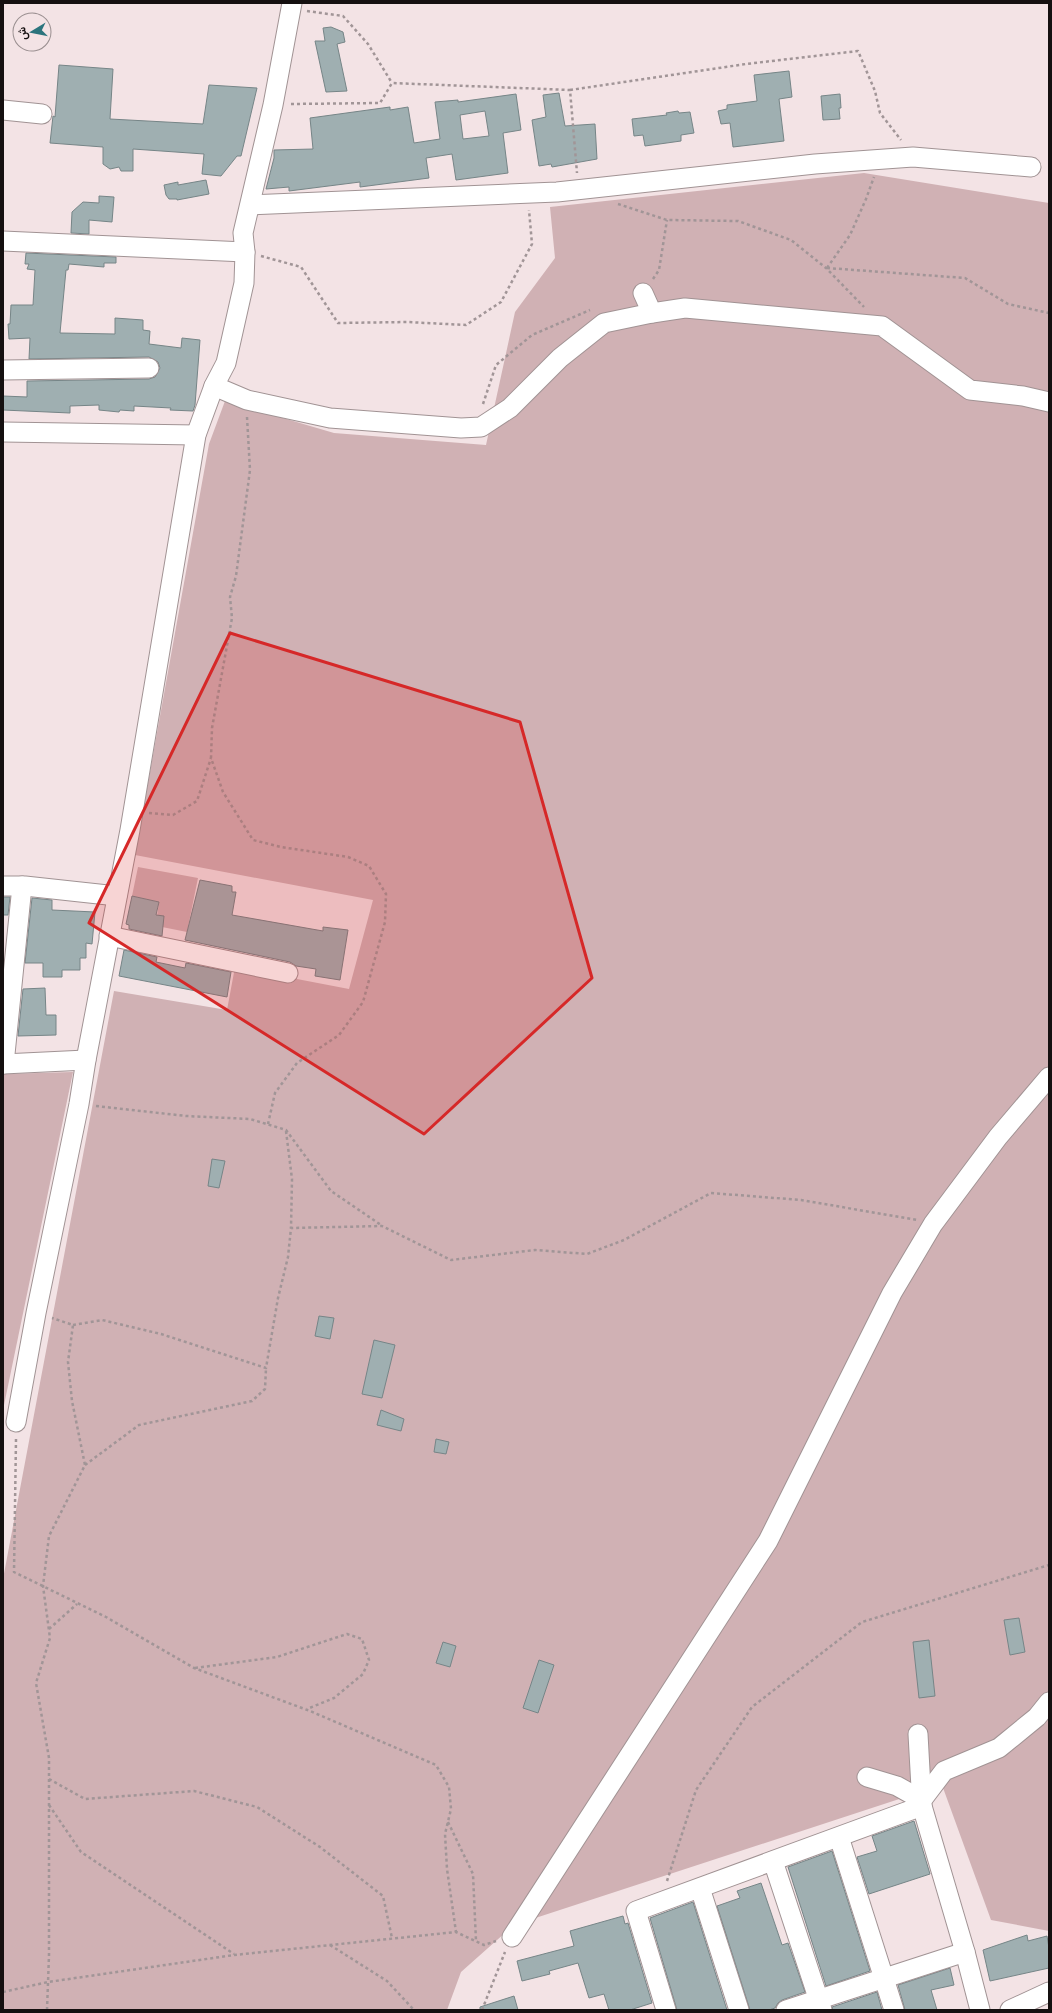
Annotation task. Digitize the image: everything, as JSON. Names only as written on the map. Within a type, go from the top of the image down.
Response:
[{"type":"street","points":[[16,1422],[36,1313],[80,1104],[86,1060],[133,812],[196,435],[214,386],[226,363],[244,283],[245,252],[243,233],[273,105],[291,6]]},
{"type":"street","points":[[3,110],[42,114]]},
{"type":"street","points":[[250,205],[578,191],[792,167],[913,157],[1030,168]]},
{"type":"street","points":[[3,241],[245,252]]},
{"type":"street","points":[[643,293],[652,313]]},
{"type":"street","points":[[214,386],[247,400],[330,418],[461,428],[481,427],[510,408],[560,358],[604,324],[652,313],[685,308],[882,326],[970,390],[1023,396],[1049,402]]},
{"type":"street","points":[[3,370],[149,368]]},
{"type":"street","points":[[3,432],[196,435]]},
{"type":"street","points":[[3,886],[22,886],[117,896]]},
{"type":"street","points":[[22,886],[3,1064],[86,1060]]},
{"type":"street","points":[[109,936],[288,973]]},
{"type":"street","points":[[512,1937],[768,1542],[892,1292],[934,1224],[998,1137],[1049,1077]]},
{"type":"street","points":[[666,2010],[636,1911],[838,1837],[922,1803],[944,1771],[999,1748],[1036,1717],[1049,1702]]},
{"type":"street","points":[[918,1734],[922,1803],[965,1952],[980,2010]]},
{"type":"street","points":[[867,1777],[897,1786],[922,1803]]},
{"type":"street","points":[[838,1837],[894,2010]]},
{"type":"street","points":[[773,1861],[820,2004]]},
{"type":"street","points":[[700,1888],[739,2010]]},
{"type":"street","points":[[786,2010],[820,2004],[884,1977],[965,1952]]},
{"type":"street","points":[[1010,2010],[1049,1992]]},
{"type":"path","points":[[291,6],[343,16],[368,44],[392,83]]},
{"type":"path","points":[[392,83],[570,90],[746,64],[858,51],[875,91],[880,113],[901,140],[902,158]]},
{"type":"path","points":[[273,105],[380,103],[392,83]]},
{"type":"path","points":[[570,90],[578,191]]},
{"type":"path","points":[[826,268],[850,235],[866,199],[879,159]]},
{"type":"path","points":[[245,252],[301,267],[338,324],[407,322],[466,325],[501,302],[532,244],[528,194]]},
{"type":"path","points":[[615,203],[667,220],[738,221],[791,240],[826,268],[882,326]]},
{"type":"path","points":[[643,293],[659,270],[667,220]]},
{"type":"path","points":[[826,268],[965,278],[1008,304],[1049,312]]},
{"type":"path","points":[[481,410],[496,366],[532,336],[594,309]]},
{"type":"path","points":[[133,812],[173,815],[197,801],[211,758],[212,728],[232,618],[230,597],[236,576],[250,470],[247,400]]},
{"type":"path","points":[[211,758],[223,792],[253,840],[281,847],[348,857],[369,866],[386,894],[385,922],[363,1002],[339,1035],[296,1063],[275,1093],[268,1124]]},
{"type":"path","points":[[80,1104],[186,1116],[250,1119],[286,1130],[331,1191],[382,1226],[451,1260],[534,1250],[587,1254],[624,1240],[710,1193],[801,1200],[934,1224]]},
{"type":"path","points":[[47,2010],[48,1758],[36,1683],[50,1638],[42,1586],[49,1536],[85,1465],[139,1425],[252,1401],[265,1389],[266,1368],[278,1298],[288,1257],[291,1228],[292,1179],[286,1130]]},
{"type":"path","points":[[291,1228],[382,1226]]},
{"type":"path","points":[[36,1313],[72,1325],[102,1320],[161,1334],[266,1368]]},
{"type":"path","points":[[72,1325],[68,1362],[72,1400],[85,1465]]},
{"type":"path","points":[[16,1422],[14,1572],[106,1617],[194,1668],[306,1710],[436,1765],[449,1787],[451,1808],[445,1834],[447,1869],[456,1932]]},
{"type":"path","points":[[660,1902],[696,1790],[752,1707],[862,1622],[1049,1565]]},
{"type":"path","points":[[49,1629],[77,1604]]},
{"type":"path","points":[[194,1668],[277,1657],[347,1634],[362,1639],[369,1660],[363,1674],[334,1698],[306,1710]]},
{"type":"path","points":[[48,1778],[85,1799],[194,1791],[257,1807],[320,1847],[383,1896],[392,1938]]},
{"type":"path","points":[[48,1803],[81,1852],[234,1955]]},
{"type":"path","points":[[448,1822],[473,1874],[476,1941]]},
{"type":"path","points":[[3,1992],[48,1982],[234,1955],[456,1932],[484,1945],[512,1937]]},
{"type":"path","points":[[482,2010],[512,1937]]},
{"type":"path","points":[[330,1945],[387,1981],[414,2010]]},
{"type":"highlighted area","points":[[230,633],[520,722],[592,978],[424,1134],[89,923]]},
{"type":"shaded area","points":[[864,173],[1049,203],[1049,1931],[991,1920],[942,1785],[514,1925],[461,1972],[447,2010],[3,2010],[3,1579],[114,991],[227,1010],[235,967],[349,989],[373,900],[135,855],[209,444],[225,401],[334,433],[486,445],[515,312],[555,258],[550,207]]},
{"type":"shaded area","points":[[138,867],[198,878],[187,932],[162,927],[164,918],[157,916],[159,902],[132,896]]},
{"type":"shaded area","points":[[73,1072],[3,1410],[3,1074]]},
{"type":"building","points":[[331,27],[343,32],[345,42],[337,44],[347,91],[326,92],[315,41],[325,41],[323,28]]},
{"type":"building","points":[[59,65],[113,69],[110,119],[203,124],[209,85],[257,88],[241,156],[237,156],[221,176],[202,174],[204,154],[133,149],[133,171],[121,171],[119,167],[110,169],[103,164],[103,147],[50,143],[53,116],[55,117]]},
{"type":"building","points":[[789,71],[792,97],[779,99],[784,141],[733,147],[730,123],[721,124],[718,111],[727,109],[727,105],[757,101],[754,75]]},
{"type":"building","points":[[559,93],[565,126],[595,124],[597,159],[552,167],[551,164],[539,166],[532,120],[546,117],[543,95]]},
{"type":"building","points":[[516,94],[521,130],[503,133],[508,173],[456,180],[452,154],[426,158],[429,178],[360,187],[360,182],[289,191],[289,187],[266,189],[274,158],[274,150],[313,149],[310,118],[390,107],[390,110],[408,107],[414,143],[440,139],[435,102],[458,100],[458,102]],"holes":[[[485,111],[489,136],[463,139],[460,115]]]},
{"type":"building","points":[[840,94],[840,119],[823,120],[821,96]]},
{"type":"building","points":[[678,111],[679,113],[690,112],[694,133],[681,135],[681,141],[645,146],[643,135],[634,136],[632,119],[667,115],[666,113]]},
{"type":"building","points":[[206,180],[209,194],[177,200],[169,199],[166,195],[164,185],[178,182],[178,185]]},
{"type":"building","points":[[99,196],[114,197],[112,222],[89,220],[89,234],[71,233],[72,212],[83,202],[99,203]]},
{"type":"building","points":[[26,253],[116,257],[116,263],[104,263],[104,267],[69,264],[68,270],[66,270],[60,333],[115,334],[115,318],[143,320],[143,330],[150,331],[149,344],[181,348],[182,338],[200,340],[195,405],[193,411],[134,406],[134,411],[120,410],[119,412],[99,410],[99,405],[70,406],[70,413],[3,410],[3,396],[27,397],[27,381],[149,379],[155,377],[160,368],[158,362],[149,357],[29,359],[30,338],[9,339],[8,324],[10,324],[11,305],[33,305],[35,270],[27,269],[29,264],[25,264]]},
{"type":"building","points":[[200,880],[232,886],[232,892],[236,892],[232,915],[323,931],[323,927],[348,930],[340,980],[315,976],[316,969],[296,966],[290,962],[185,940]]},
{"type":"building","points":[[132,896],[159,902],[156,915],[164,916],[162,936],[129,929],[129,925],[126,924]]},
{"type":"building","points":[[3,897],[10,897],[8,915],[3,915]]},
{"type":"building","points":[[32,898],[52,900],[52,910],[95,912],[92,944],[86,943],[86,958],[80,958],[80,970],[62,970],[62,977],[43,977],[43,963],[25,963]]},
{"type":"building","points":[[124,950],[157,957],[156,962],[185,968],[186,963],[231,972],[227,997],[119,976]]},
{"type":"building","points":[[45,988],[46,1015],[56,1015],[56,1035],[18,1036],[23,989]]},
{"type":"building","points":[[212,1159],[225,1161],[219,1188],[208,1186]]},
{"type":"building","points":[[319,1316],[334,1318],[330,1339],[315,1336]]},
{"type":"building","points":[[374,1340],[395,1345],[382,1398],[362,1394]]},
{"type":"building","points":[[381,1410],[404,1419],[401,1431],[377,1425]]},
{"type":"building","points":[[436,1439],[449,1442],[446,1454],[434,1452]]},
{"type":"building","points":[[1019,1618],[1025,1652],[1010,1655],[1004,1620]]},
{"type":"building","points":[[929,1640],[935,1696],[919,1698],[913,1642]]},
{"type":"building","points":[[443,1642],[456,1646],[450,1667],[436,1663]]},
{"type":"building","points":[[539,1660],[554,1665],[538,1713],[523,1708]]},
{"type":"building","points":[[914,1821],[930,1874],[869,1894],[857,1857],[877,1851],[872,1836]]},
{"type":"building","points":[[832,1851],[870,1971],[826,1986],[788,1867]]},
{"type":"building","points":[[761,1883],[782,1945],[788,1943],[805,1992],[782,2000],[775,2008],[769,2010],[750,2010],[717,1906],[740,1898],[737,1891]]},
{"type":"building","points":[[693,1902],[727,2010],[677,2010],[650,1918]]},
{"type":"building","points":[[623,1916],[625,1924],[628,1923],[652,2003],[630,2010],[609,2010],[604,1994],[589,1998],[578,1963],[549,1971],[550,1974],[522,1981],[517,1961],[574,1946],[570,1931]]},
{"type":"building","points":[[1027,1935],[1028,1941],[1047,1936],[1049,1948],[1049,1968],[990,1981],[983,1950]]},
{"type":"building","points":[[950,1968],[954,1985],[931,1990],[937,2010],[905,2010],[898,1985]]},
{"type":"building","points":[[877,1992],[882,2010],[833,2010],[832,2007]]},
{"type":"building","points":[[514,1996],[518,2010],[480,2010],[480,2007]]}]
